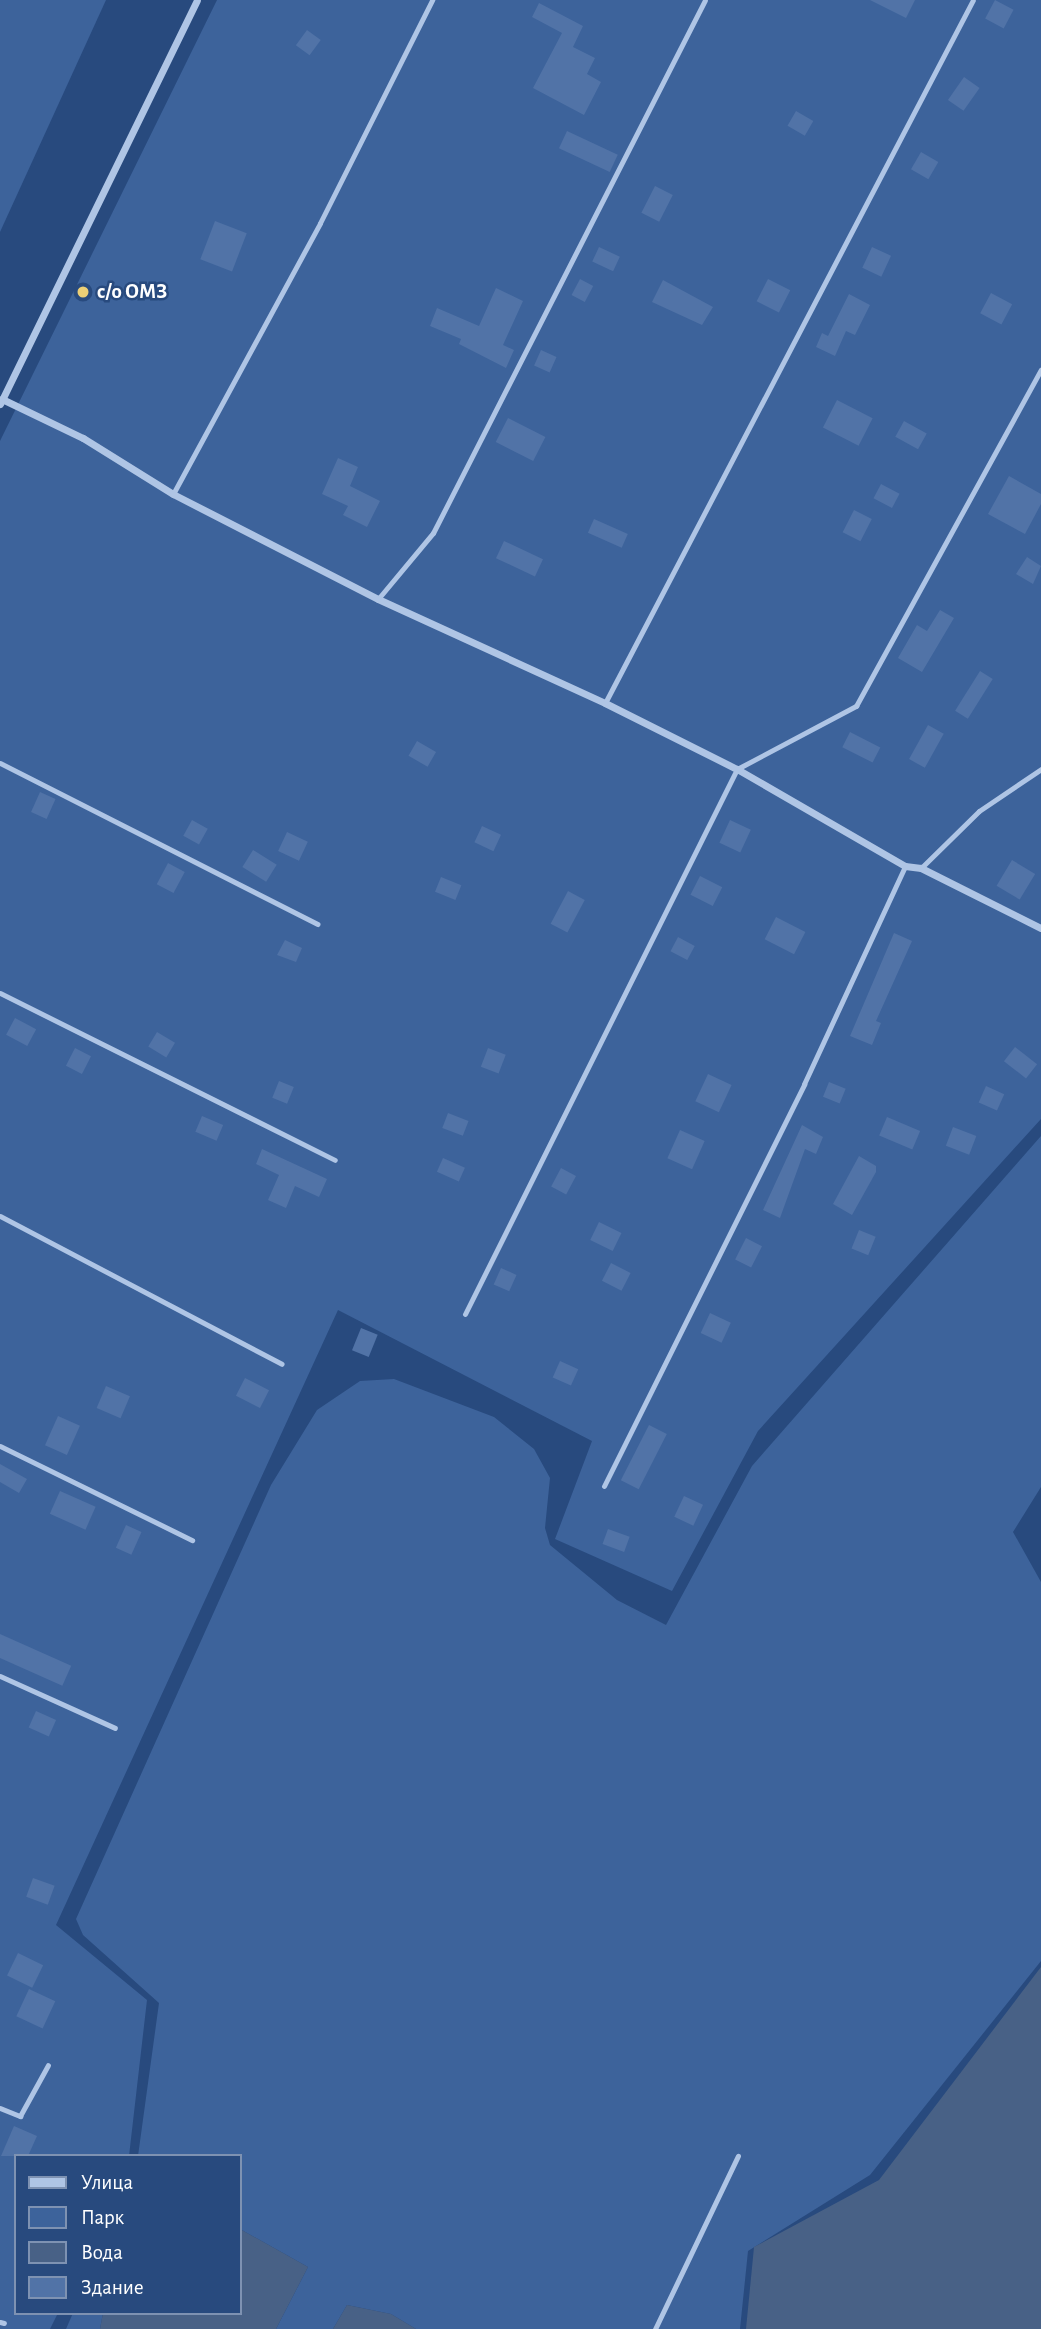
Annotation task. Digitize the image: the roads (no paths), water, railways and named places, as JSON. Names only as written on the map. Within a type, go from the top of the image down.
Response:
[{"type":"street","points":[[197,0],[1,402],[83,438],[173,494],[378,599],[605,703],[737,769],[905,866],[920,868],[1041,928]]},
{"type":"lane","points":[[173,494],[320,223],[432,0]]},
{"type":"lane","points":[[378,599],[433,533],[705,0]]},
{"type":"lane","points":[[605,703],[973,0]]},
{"type":"lane","points":[[465,1314],[737,769],[856,706],[1041,370]]},
{"type":"lane","points":[[0,763],[317,924]]},
{"type":"lane","points":[[920,868],[979,811],[1041,769]]},
{"type":"lane","points":[[604,1486],[804,1084],[905,866]]},
{"type":"lane","points":[[0,993],[335,1160]]},
{"type":"lane","points":[[0,1216],[282,1364]]},
{"type":"lane","points":[[0,1446],[192,1540]]},
{"type":"lane","points":[[0,1676],[115,1728]]},
{"type":"lane","points":[[0,2108],[20,2116],[48,2065]]},
{"type":"lane","points":[[656,2329],[738,2156]]},
{"type":"water","points":[[1041,1967],[1041,2329],[746,2329],[754,2247],[879,2180]]},
{"type":"water","points":[[242,2230],[308,2267],[276,2329],[100,2329],[103,2315],[242,2315]]},
{"type":"water","points":[[347,2305],[391,2314],[416,2329],[333,2329]]},
{"type":"place","name":"с/о ОМЗ","points":[[83,292]]}]
